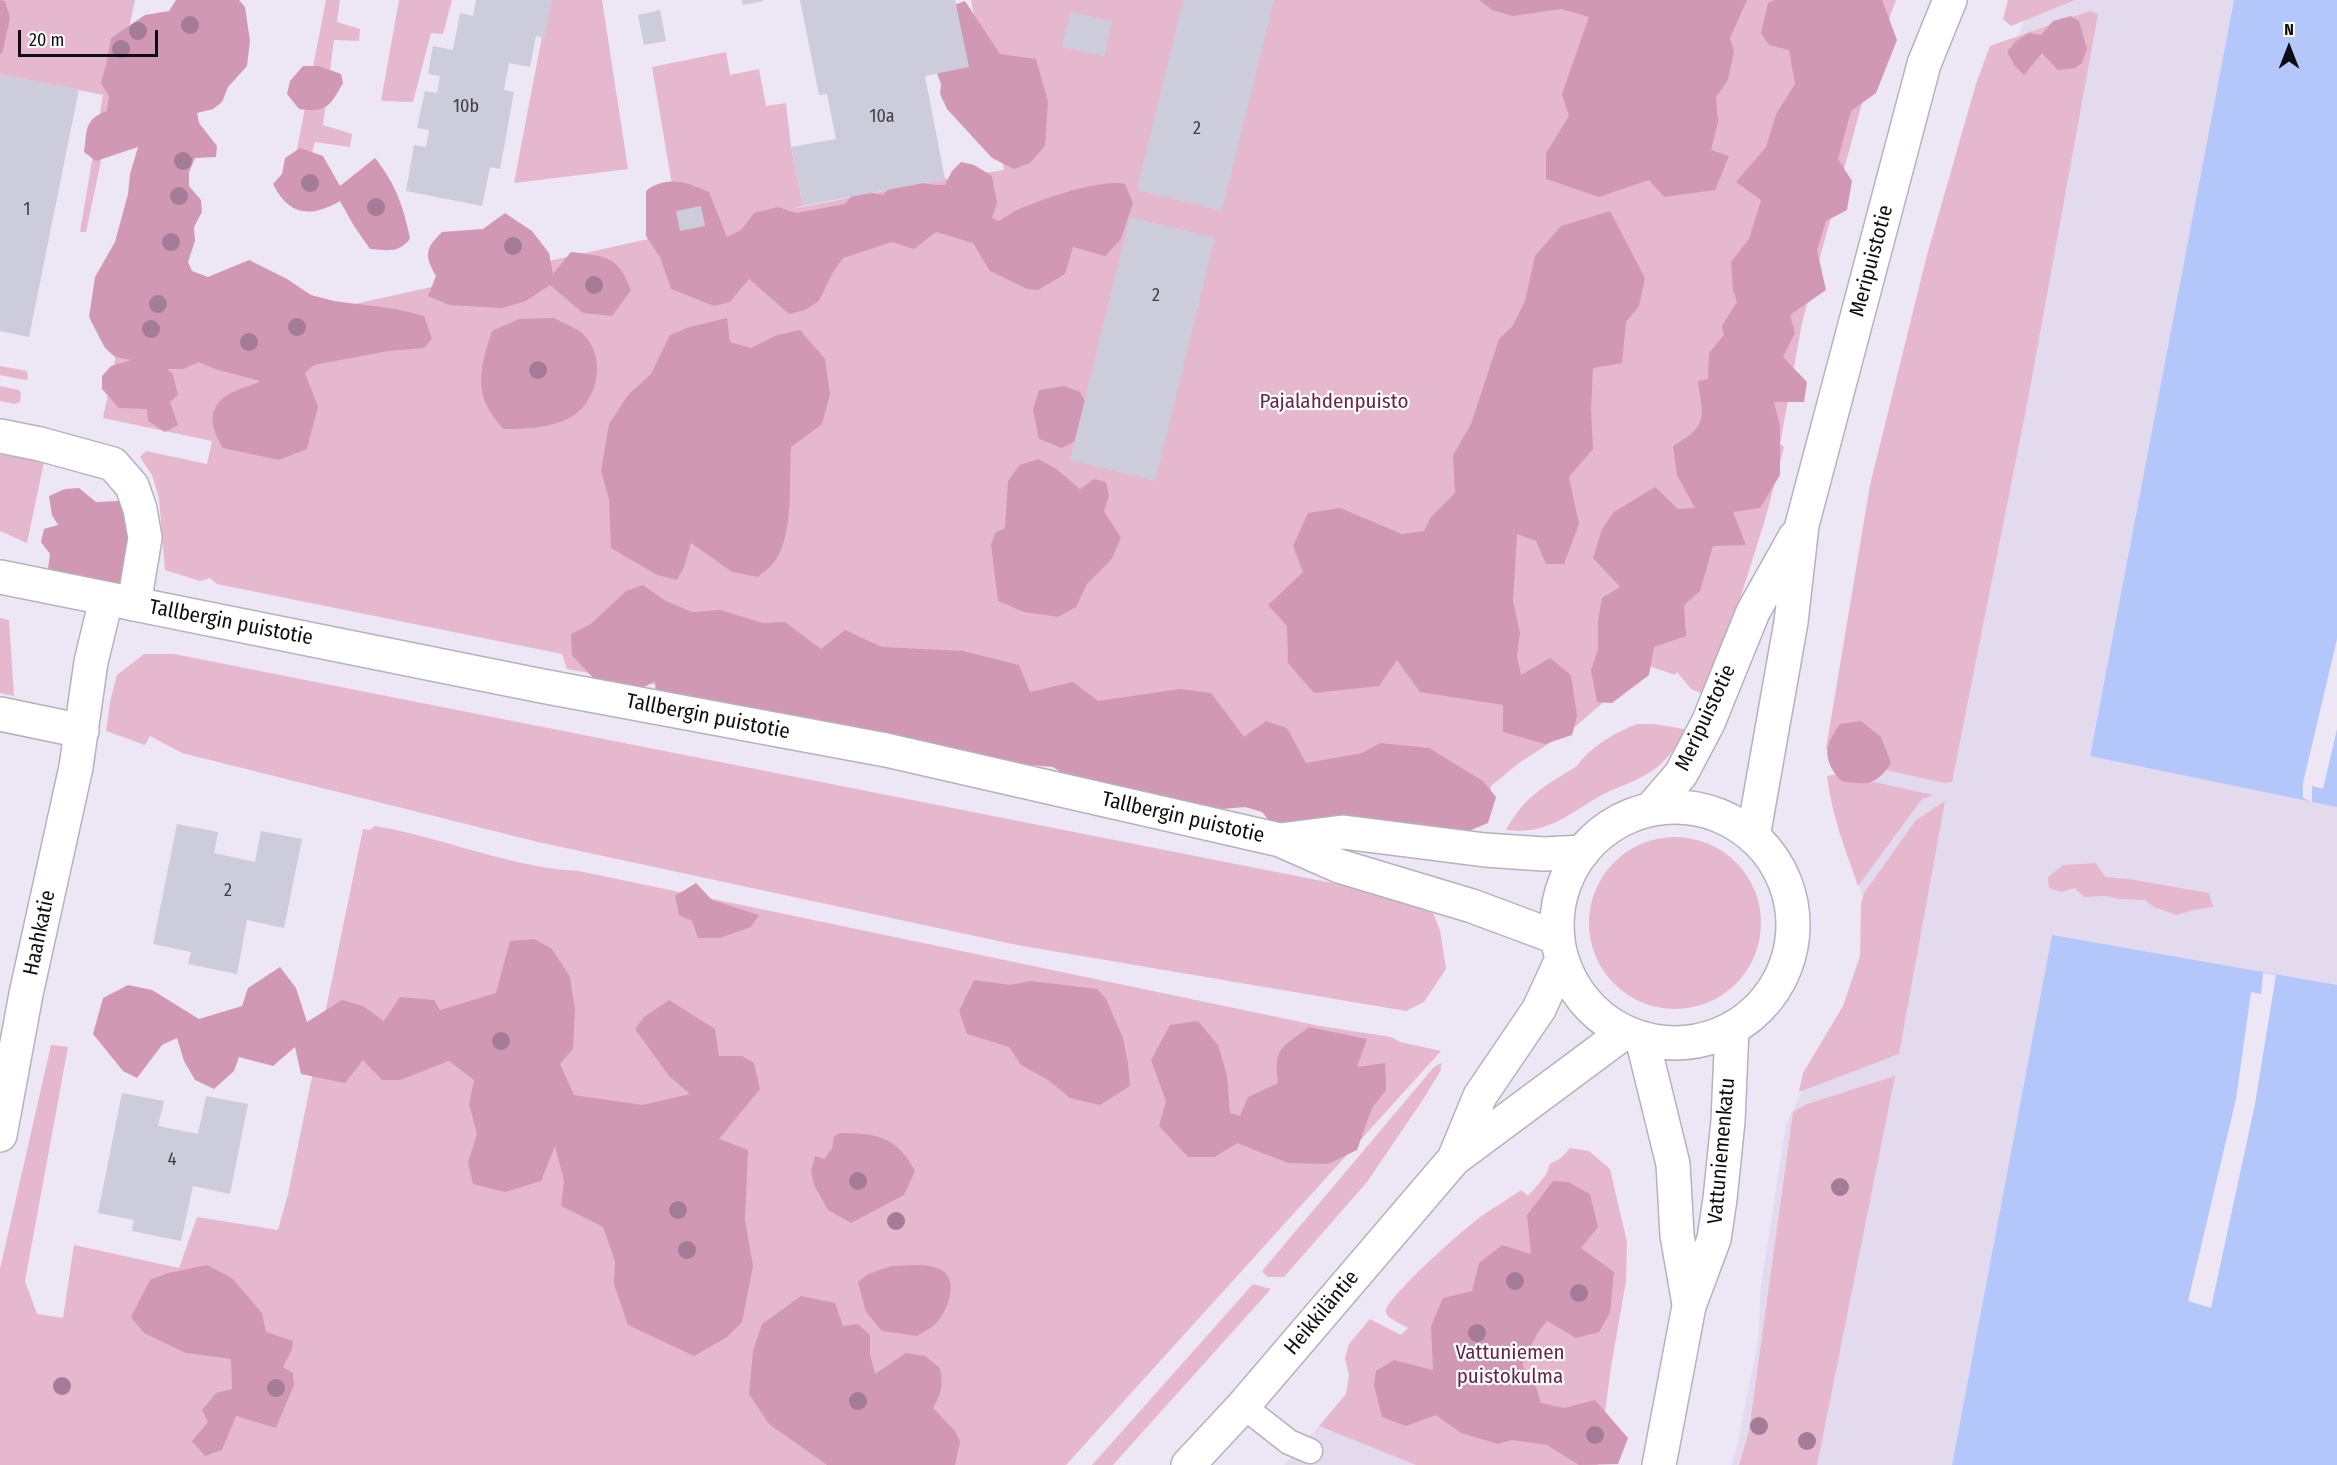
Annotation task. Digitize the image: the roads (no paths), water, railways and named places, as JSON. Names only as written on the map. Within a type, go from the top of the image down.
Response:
[{"type":"street","name":"Meripuistotie","points":[[1753,837],[1791,622],[1802,525],[1924,64],[1950,0]]},
{"type":"street","name":"Tallbergin puistotie","points":[[0,436],[40,444],[113,464],[132,486],[140,509],[145,538],[120,602],[91,662],[82,731]]},
{"type":"street","name":"Meripuistotie","points":[[1651,809],[1687,764],[1708,723],[1753,612],[1802,525]]},
{"type":"street","name":"Tallbergin puistotie","points":[[0,578],[530,683],[886,750],[1280,840],[1339,866],[1472,906],[1560,948]]},
{"type":"street","points":[[0,714],[82,731]]},
{"type":"street","name":"Haahkatie","points":[[0,1135],[26,994],[82,731]]},
{"type":"street","points":[[1672,807],[1694,808],[1715,814],[1735,823],[1753,837],[1777,865],[1785,883],[1793,919],[1789,957],[1773,991],[1761,1006],[1732,1028],[1714,1036],[1678,1043],[1633,1035],[1592,1010],[1569,978],[1560,948],[1557,914],[1570,871],[1582,852],[1596,837],[1613,825],[1651,809],[1672,807]]},
{"type":"street","name":"Tallbergin puistotie","points":[[1280,840],[1343,832],[1485,850],[1545,854],[1582,852]]},
{"type":"street","name":"Heikkiläntie","points":[[1454,1159],[1480,1096],[1539,1010],[1560,948]]},
{"type":"street","name":"Vattuniemenkatu","points":[[1659,1465],[1689,1306],[1714,1239],[1728,1121],[1732,1028]]},
{"type":"street","name":"Vattuniemenkatu","points":[[1633,1035],[1673,1164],[1677,1234],[1689,1306]]},
{"type":"street","name":"Heikkiläntie","points":[[1188,1465],[1243,1406],[1454,1159],[1633,1035]]},
{"type":"lane","points":[[1243,1406],[1289,1442],[1310,1451]]},
{"type":"water","points":[[2234,0],[2337,0],[2337,807],[2090,756]]},
{"type":"water","points":[[2052,935],[2337,985],[2337,1465],[1952,1465]]},
{"type":"park label","name":"Pajalahdenpuisto","points":[[1334,402]]},
{"type":"park label","name":"Vattuniemen puistokulma","points":[[1510,1365]]}]
